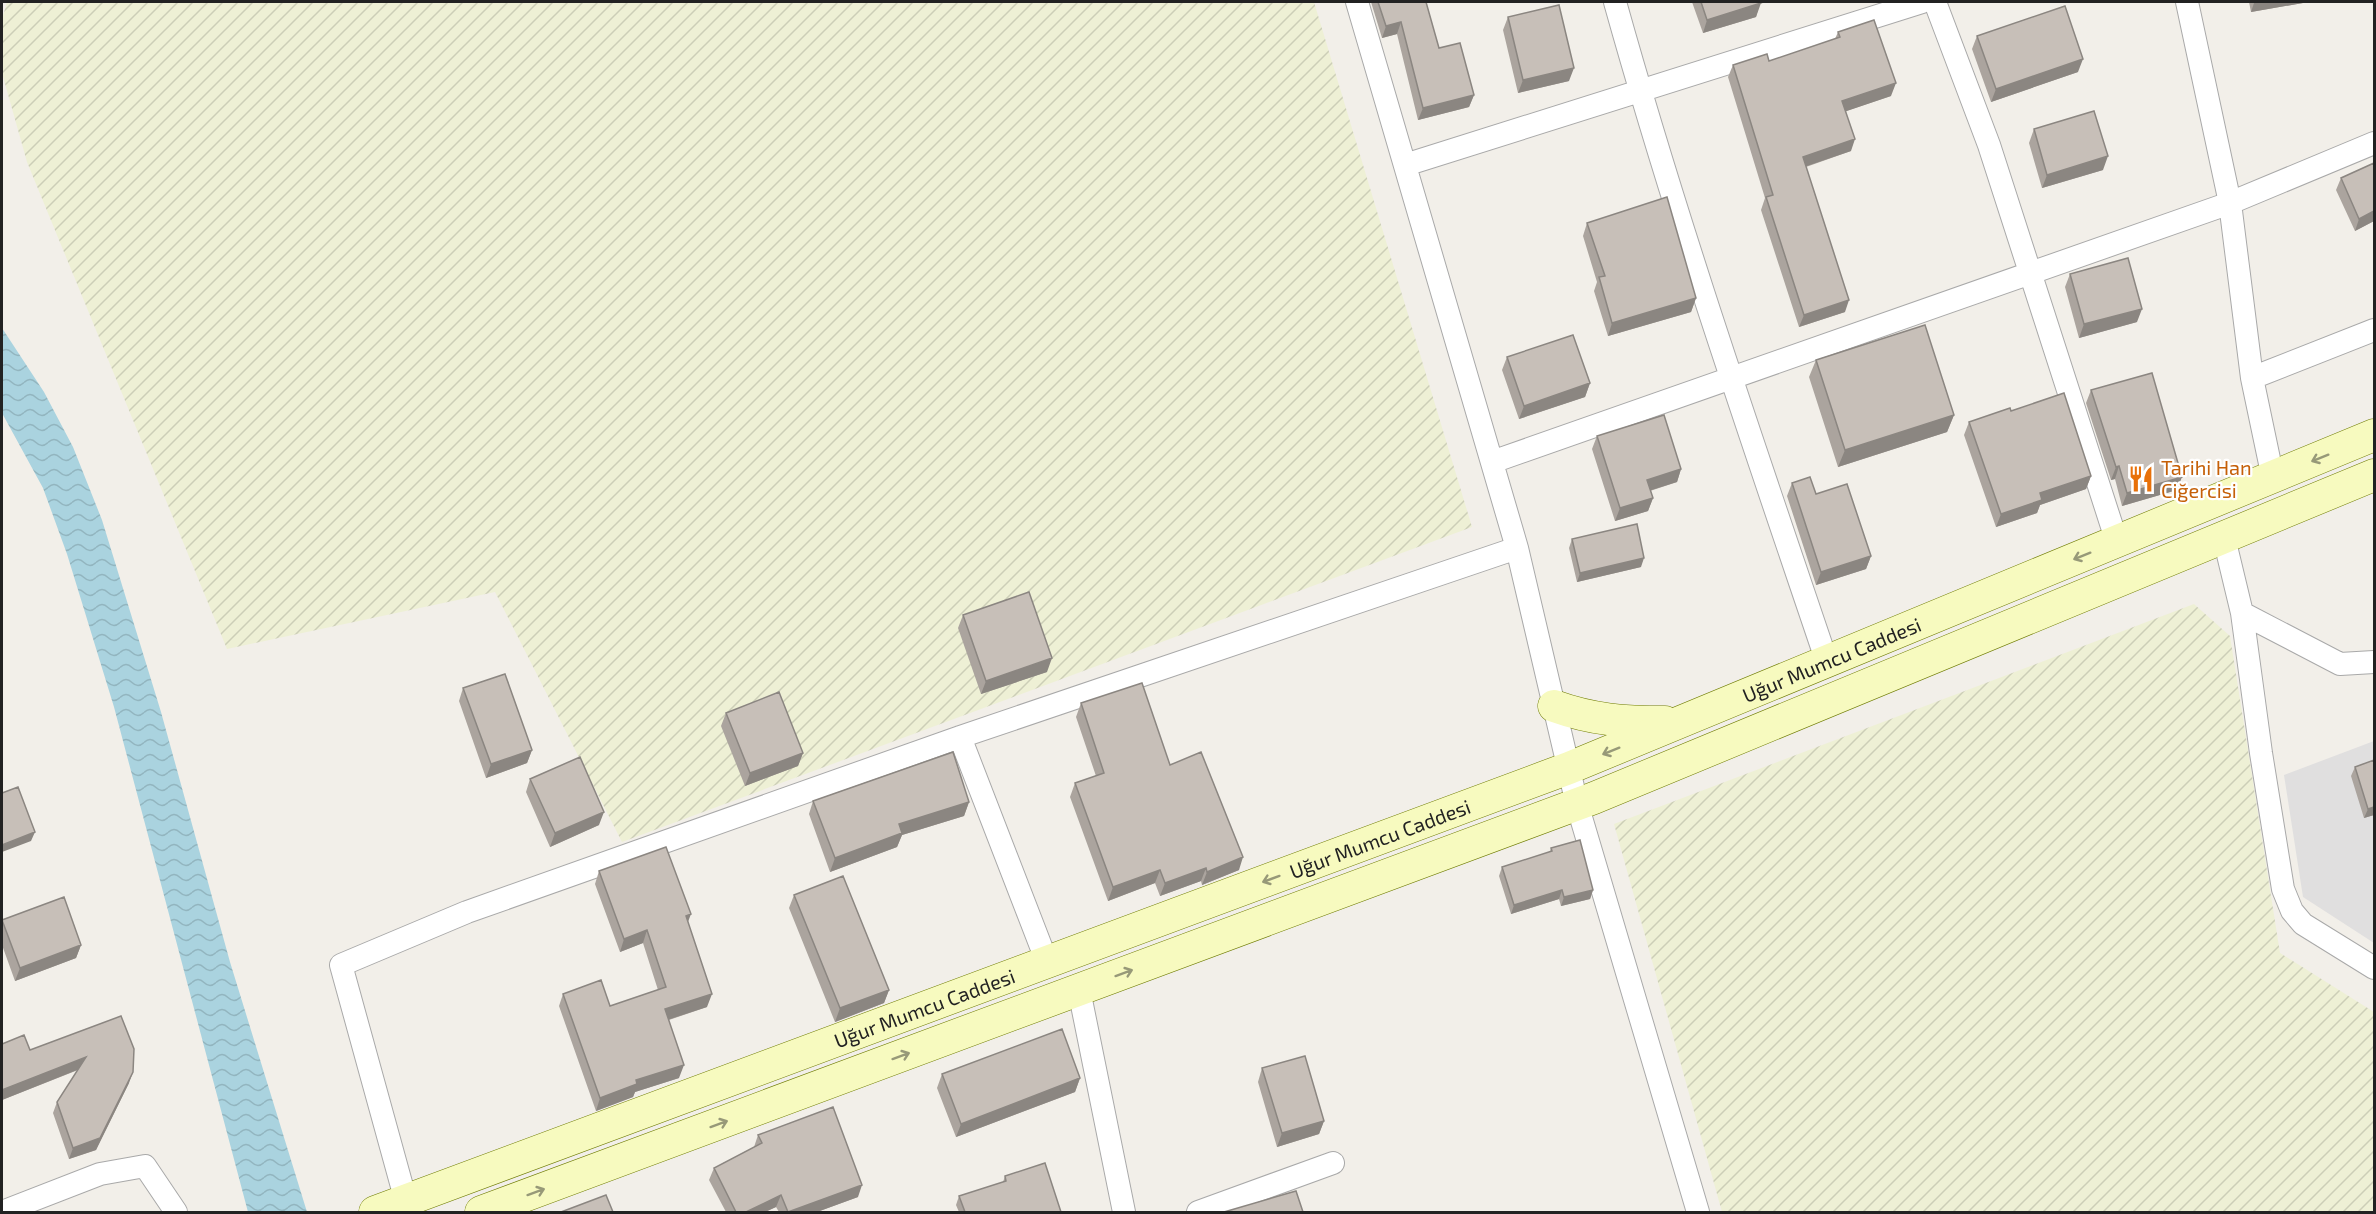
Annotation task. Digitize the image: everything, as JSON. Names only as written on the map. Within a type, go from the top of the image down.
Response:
[{"type":"street","points":[[1357,2],[1517,548],[1577,804],[1698,1212]]},
{"type":"street","points":[[1615,2],[1640,92],[1731,379],[1827,662]]},
{"type":"street","points":[[1405,165],[1922,2]]},
{"type":"street","points":[[1935,2],[1989,145],[2117,542]]},
{"type":"street","points":[[2187,2],[2230,203],[2252,378],[2273,478],[2284,513]]},
{"type":"street","points":[[1492,462],[2230,203],[2374,143]]},
{"type":"street","points":[[2252,378],[2374,330]]},
{"type":"street","name":"Uğur Mumcu Caddesi","points":[[375,1212],[1569,768],[2374,435]]},
{"type":"street","name":"Uğur Mumcu Caddesi","points":[[481,1212],[1577,804],[2374,476]]},
{"type":"street","points":[[2209,504],[2224,538],[2242,613],[2283,889],[2292,912],[2303,924],[2374,968]]},
{"type":"street","points":[[406,1201],[341,965],[467,912],[960,737],[1517,548]]},
{"type":"street","points":[[2242,613],[2340,664],[2374,662]]},
{"type":"street","points":[[1554,706],[1616,722],[1681,722]]},
{"type":"street","points":[[960,737],[1047,962]]},
{"type":"street","points":[[1079,990],[1124,1212]]},
{"type":"street","points":[[1198,1212],[1333,1163]]},
{"type":"street","points":[[2,1212],[100,1174],[145,1166],[176,1212]]},
{"type":"shaded area","points":[[2374,741],[2374,943],[2303,897],[2284,775]]},
{"type":"green space","points":[[7,2],[1314,2],[1472,527],[622,842],[495,592],[227,649],[27,162],[2,73],[2,19]]},
{"type":"green space","points":[[2194,604],[2230,636],[2280,953],[2374,1012],[2374,1212],[1722,1212],[1614,824]]},
{"type":"water","points":[[2,328],[44,392],[73,447],[102,520],[161,712],[230,962],[307,1212],[248,1212],[114,707],[67,554],[43,488],[2,413]]},
{"type":"building","points":[[1378,2],[1426,2],[1439,48],[1460,43],[1474,95],[1423,108],[1401,22],[1386,26]]},
{"type":"building","points":[[1701,2],[1760,2],[1761,3],[1707,20]]},
{"type":"building","points":[[1559,5],[1574,68],[1523,80],[1508,17]]},
{"type":"building","points":[[2065,6],[2083,59],[1996,89],[1977,36]]},
{"type":"building","points":[[1874,20],[1896,83],[1842,101],[1855,139],[1803,157],[1849,300],[1804,315],[1766,197],[1773,195],[1733,65],[1767,54],[1769,61],[1840,37],[1838,32]]},
{"type":"building","points":[[2094,111],[2108,156],[2047,175],[2034,129]]},
{"type":"building","points":[[2374,163],[2374,211],[2359,219],[2341,178]]},
{"type":"building","points":[[1667,197],[1696,298],[1612,323],[1599,277],[1605,276],[1587,223]]},
{"type":"building","points":[[2128,258],[2142,309],[2084,324],[2070,274]]},
{"type":"building","points":[[1925,325],[1954,415],[1845,450],[1816,360]]},
{"type":"building","points":[[1573,335],[1590,383],[1524,406],[1507,357]]},
{"type":"building","points":[[2152,373],[2182,477],[2127,493],[2119,466],[2116,467],[2091,390]]},
{"type":"building","points":[[2064,393],[2091,476],[2040,493],[2042,500],[2001,514],[1969,422]]},
{"type":"building","points":[[1664,415],[1681,469],[1647,480],[1653,498],[1620,508],[1597,436]]},
{"type":"building","points":[[1810,477],[1816,494],[1847,484],[1871,556],[1821,572],[1792,483]]},
{"type":"building","points":[[1637,524],[1644,558],[1580,573],[1572,539]]},
{"type":"building","points":[[1029,592],[1052,658],[986,681],[963,615]]},
{"type":"building","points":[[505,674],[532,750],[491,764],[463,688]]},
{"type":"building","points":[[1142,683],[1170,765],[1201,752],[1243,857],[1207,872],[1206,868],[1165,883],[1160,870],[1113,887],[1075,783],[1104,773],[1081,703]]},
{"type":"building","points":[[779,692],[803,753],[750,773],[726,713]]},
{"type":"building","points":[[953,752],[969,802],[899,824],[902,833],[835,858],[813,801]]},
{"type":"building","points":[[580,757],[604,812],[555,833],[530,779]]},
{"type":"building","points":[[2374,760],[2374,807],[2368,809],[2355,767]]},
{"type":"building","points":[[18,787],[35,832],[2,845],[2,793]]},
{"type":"building","points":[[1580,840],[1593,890],[1564,897],[1562,890],[1514,905],[1502,867],[1552,851],[1551,848]]},
{"type":"building","points":[[666,847],[691,914],[686,916],[712,994],[665,1009],[684,1065],[636,1080],[637,1084],[600,1098],[563,994],[601,980],[610,1006],[666,987],[647,930],[624,939],[599,871]]},
{"type":"building","points":[[843,876],[889,990],[840,1008],[794,895]]},
{"type":"building","points":[[64,897],[81,945],[20,968],[2,920]]},
{"type":"building","points":[[121,1016],[134,1049],[133,1072],[100,1138],[73,1148],[57,1102],[86,1057],[2,1090],[2,1044],[24,1035],[30,1050]]},
{"type":"building","points":[[1062,1029],[1080,1078],[961,1124],[942,1074]]},
{"type":"building","points":[[1305,1056],[1324,1121],[1282,1133],[1262,1068]]},
{"type":"building","points":[[833,1107],[862,1185],[788,1212],[781,1195],[746,1212],[736,1212],[714,1168],[762,1143],[758,1135]]},
{"type":"building","points":[[1045,1163],[1061,1212],[965,1212],[959,1196],[1006,1181],[1005,1176]]},
{"type":"building","points":[[1296,1191],[1303,1212],[1224,1212]]},
{"type":"building","points":[[606,1195],[613,1212],[561,1212]]},
{"type":"place","name":"Tarihi Han Ciğercisi","points":[[2141,479]]}]
